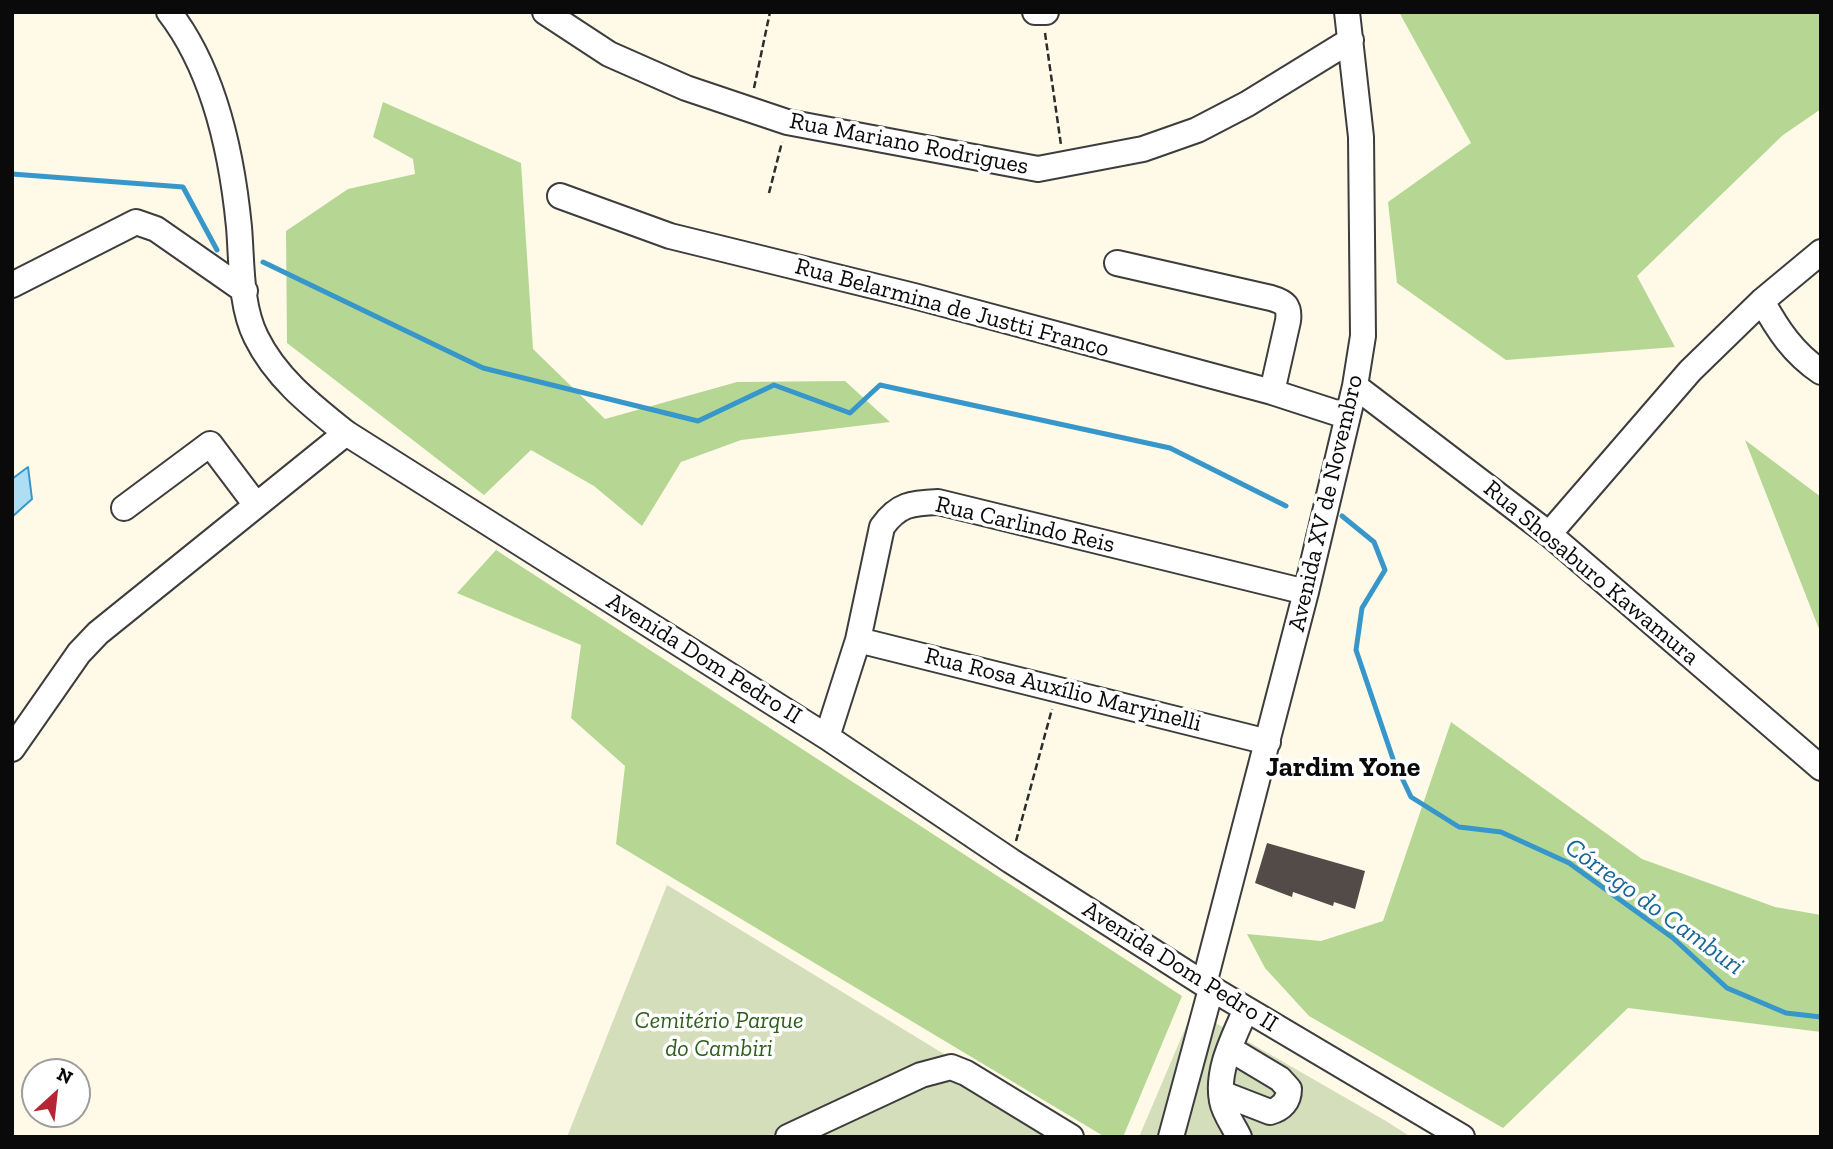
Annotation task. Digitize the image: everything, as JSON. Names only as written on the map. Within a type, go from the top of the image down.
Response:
[{"type":"street","name":"Avenida Dom Pedro II","points":[[169,12],[184,32],[200,65],[218,120],[237,209],[245,291],[255,336],[270,362],[290,387],[346,433],[827,737],[1011,861],[1181,970],[1462,1137]]},
{"type":"street","name":"Rua Mariano Rodrigues","points":[[545,12],[608,54],[686,88],[787,122],[1038,169],[1143,149],[1197,131],[1247,104],[1351,40]]},
{"type":"street","points":[[1035,12],[1044,13]]},
{"type":"street","name":"Avenida XV de Novembro","points":[[1171,1137],[1208,987],[1211,957],[1306,592],[1355,386],[1363,336],[1361,137],[1347,12]]},
{"type":"street","name":"Rua Belarmina de Justti Franco","points":[[560,197],[670,236],[914,296],[1272,392],[1346,416]]},
{"type":"street","points":[[12,285],[136,222],[156,229],[245,291]]},
{"type":"street","points":[[1549,534],[1648,417],[1762,301],[1821,252]]},
{"type":"street","points":[[1118,263],[1285,303],[1289,311],[1288,320],[1272,392]]},
{"type":"street","points":[[1762,301],[1782,337],[1800,358],[1821,372]]},
{"type":"street","name":"Rua Shosaburo Kawamura","points":[[1355,386],[1549,534],[1821,768]]},
{"type":"street","points":[[12,750],[79,653],[98,633],[346,433]]},
{"type":"street","points":[[124,508],[210,444],[256,505]]},
{"type":"street","name":"Rua Carlindo Reis","points":[[827,737],[858,640],[883,527],[892,512],[915,503],[938,502],[1306,592]]},
{"type":"street","name":"Rua Rosa Auxílio Maryinelli","points":[[858,640],[1268,742]]},
{"type":"street","points":[[1181,970],[1199,965],[1211,957]]},
{"type":"street","points":[[1246,1009],[1230,1049],[1221,1093],[1222,1103],[1240,1137],[1259,1109]]},
{"type":"street","points":[[1221,1093],[1259,1109],[1277,1110],[1287,1100],[1289,1089],[1280,1079],[1230,1049]]},
{"type":"street","points":[[788,1137],[920,1074],[951,1067],[966,1073],[1071,1137]]},
{"type":"path","points":[[750,110],[770,12]]},
{"type":"path","points":[[1044,13],[1064,165]]},
{"type":"path","points":[[769,192],[787,122]]},
{"type":"path","points":[[1011,861],[1058,688]]},
{"type":"green space","points":[[1399,12],[1821,12],[1821,109],[1783,135],[1637,276],[1675,347],[1506,360],[1397,283],[1388,202],[1471,143]]},
{"type":"green space","points":[[383,102],[521,163],[533,349],[605,419],[737,382],[845,381],[890,422],[741,440],[681,462],[642,526],[594,486],[531,450],[484,495],[287,343],[286,231],[348,189],[415,174],[413,159],[373,137]]},
{"type":"green space","points":[[1745,440],[1821,497],[1821,634]]},
{"type":"green space","points":[[496,550],[1182,996],[1123,1137],[1105,1137],[616,844],[625,766],[571,718],[581,645],[457,593]]},
{"type":"green space","points":[[1451,722],[1642,859],[1775,907],[1821,915],[1821,1032],[1628,1008],[1503,1128],[1309,1016],[1265,968],[1247,934],[1321,941],[1383,921]]},
{"type":"green space","name":"Cemitério Parque do Cambiri","points":[[667,885],[1080,1137],[567,1137]]},
{"type":"green space","points":[[1193,1010],[1386,1121],[1411,1137],[1139,1137]]},
{"type":"water","points":[[28,467],[32,499],[12,517],[12,479]]},
{"type":"building","points":[[1267,843],[1365,871],[1355,909],[1334,902],[1333,906],[1293,892],[1292,897],[1255,883]]},
{"type":"waterway","points":[[12,174],[183,187],[217,250]]},
{"type":"waterway","points":[[263,262],[483,368],[698,421],[774,385],[850,413],[880,385],[1170,448],[1286,506]]},
{"type":"waterway","name":"Córrego do Camburi","points":[[1342,516],[1374,542],[1385,570],[1362,608],[1356,650],[1393,759],[1411,797],[1459,827],[1501,832],[1569,863],[1673,938],[1727,988],[1786,1013],[1821,1017]]},
{"type":"district","name":"Jardim Yone","points":[[1343,768]]}]
